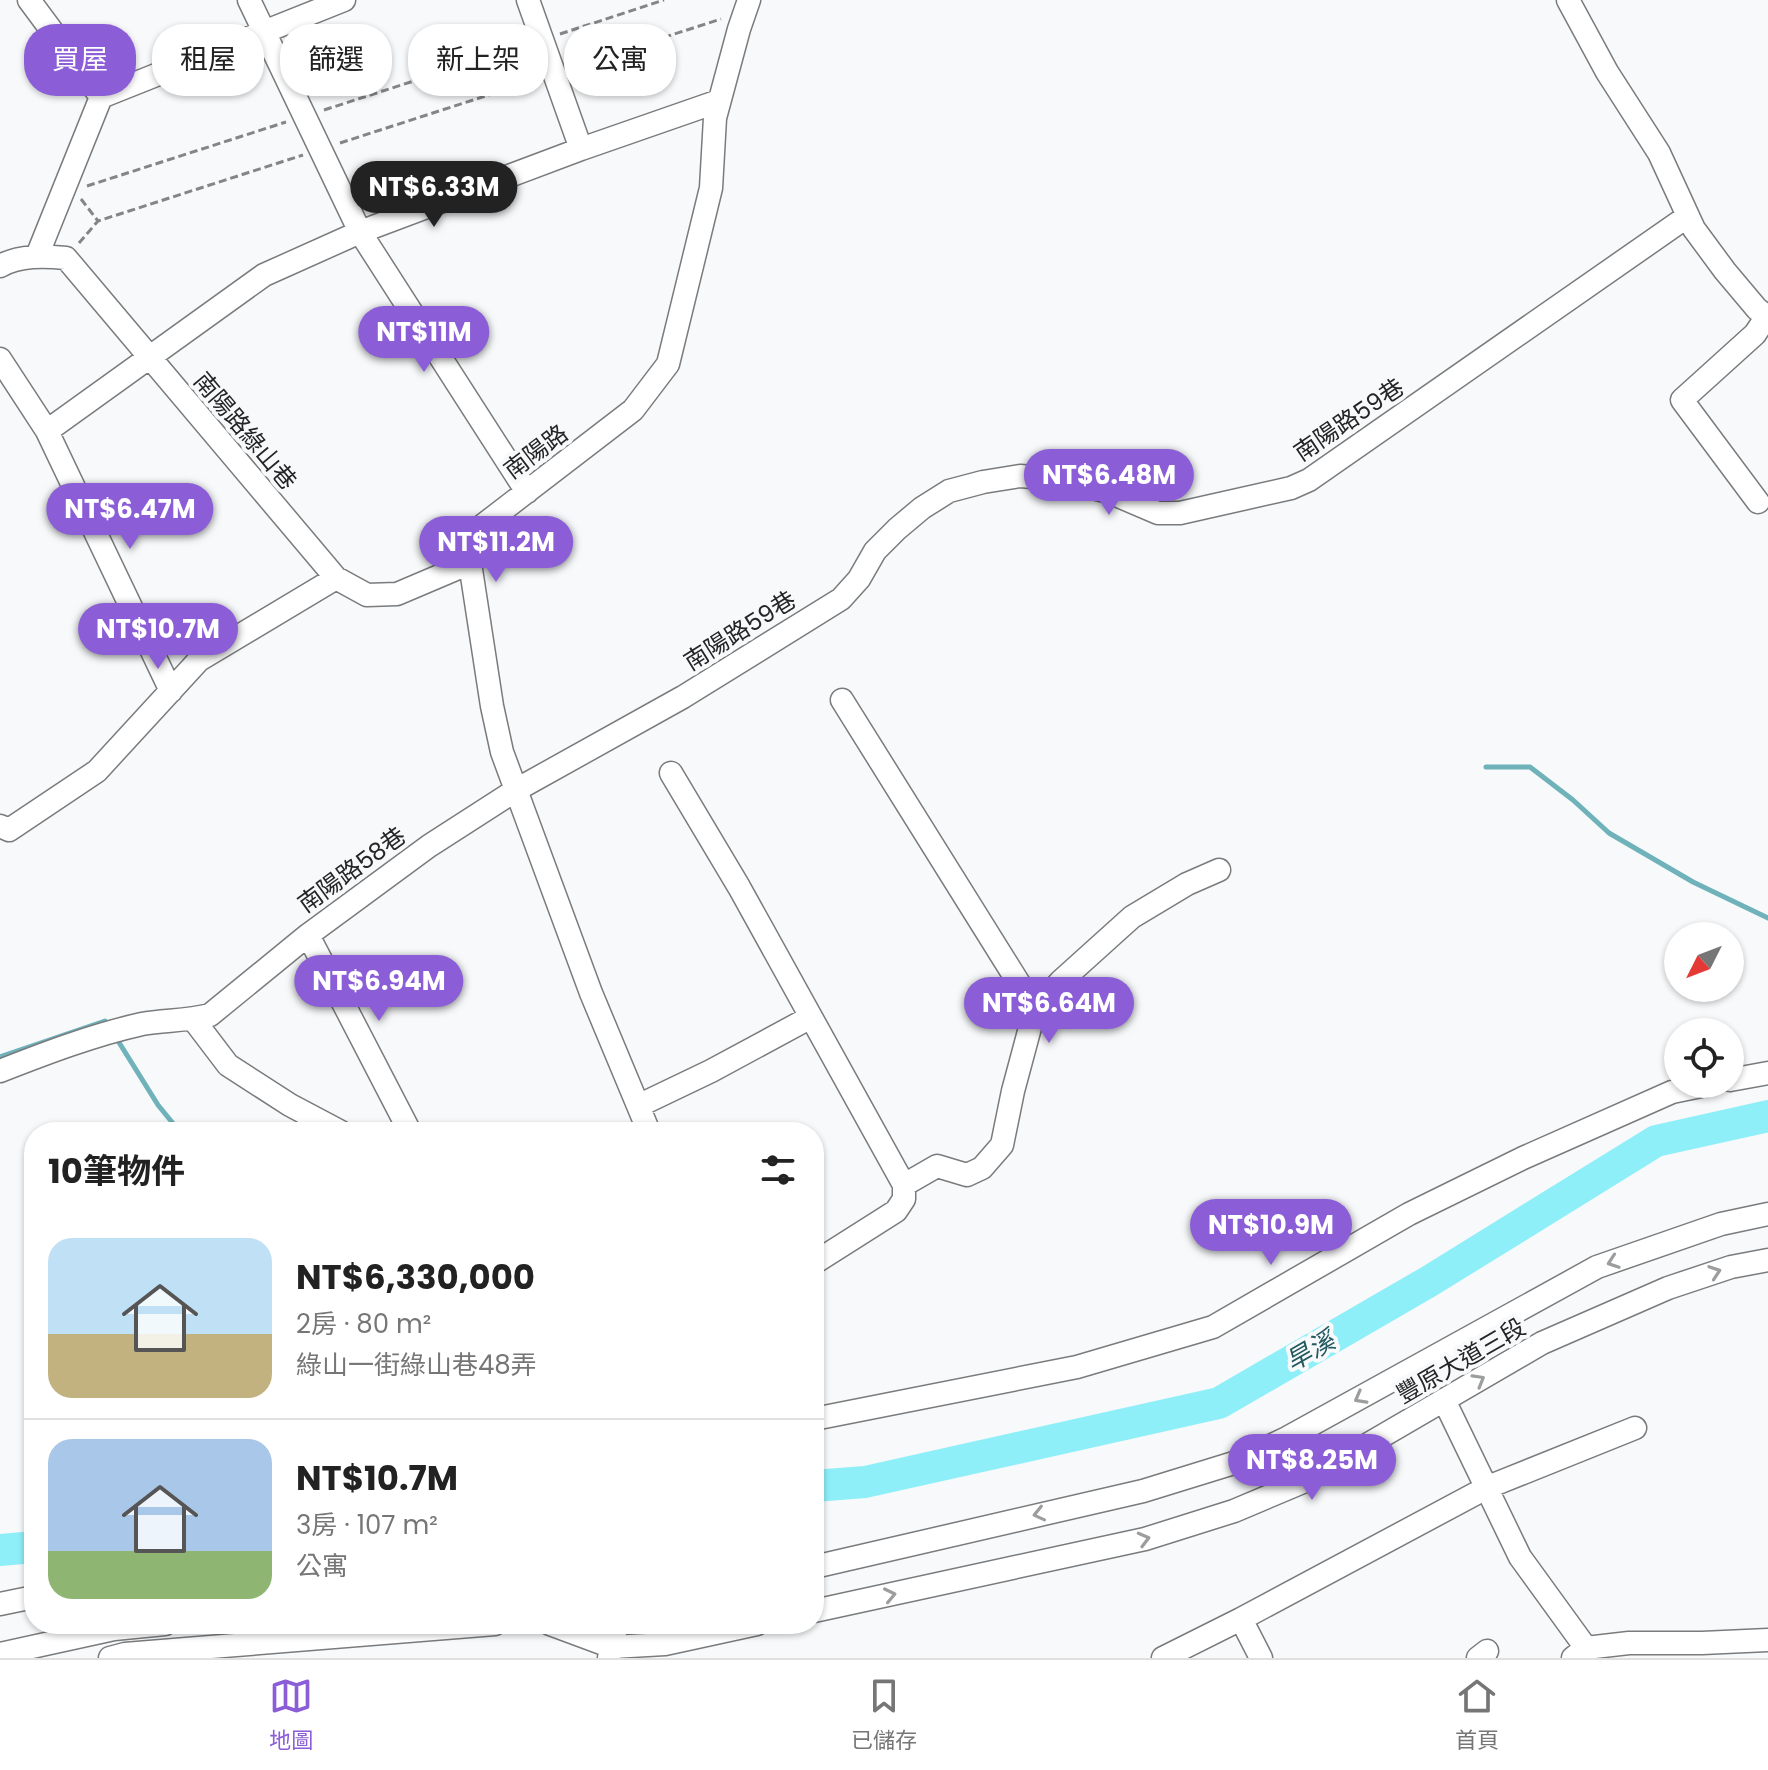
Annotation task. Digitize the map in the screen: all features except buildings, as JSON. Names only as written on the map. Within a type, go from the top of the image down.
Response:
[{"type":"street","points":[[29,0],[101,97]]},
{"type":"street","points":[[249,0],[260,24]]},
{"type":"street","points":[[344,0],[264,32],[360,232],[527,492]]},
{"type":"street","points":[[528,0],[581,149]]},
{"type":"street","name":"南陽路","points":[[646,1122],[591,993],[502,752],[470,563],[482,526],[633,410],[668,364],[711,188],[715,118],[749,0]]},
{"type":"street","points":[[1568,0],[1607,72],[1659,153],[1694,229],[1725,271],[1757,309],[1767,316],[1755,334],[1682,400],[1758,502]]},
{"type":"street","points":[[37,256],[101,97],[152,77]]},
{"type":"street","points":[[47,431],[264,275],[360,232],[719,101]]},
{"type":"street","name":"南陽路59巷","points":[[516,790],[683,697],[841,599],[859,579],[875,551],[922,508],[949,491],[1020,476],[1057,479],[1109,492],[1158,513],[1180,513],[1291,488],[1309,480],[1688,216]]},
{"type":"street","points":[[0,266],[37,256],[66,258]]},
{"type":"street","name":"南陽路綠山巷","points":[[66,258],[336,578],[367,595],[397,594],[470,563]]},
{"type":"street","points":[[0,359],[47,431],[171,691]]},
{"type":"street","points":[[0,826],[9,830],[97,771],[199,660],[336,578]]},
{"type":"street","points":[[842,700],[1035,1009]]},
{"type":"street","points":[[671,773],[739,887],[904,1185],[904,1199],[896,1211],[824,1257]]},
{"type":"street","name":"南陽路58巷","points":[[0,1071],[67,1045],[144,1024],[210,1015],[308,935],[429,846],[516,790]]},
{"type":"street","points":[[904,1185],[937,1166],[967,1175],[982,1168],[1002,1145],[1035,1009],[1061,981],[1132,917],[1187,884],[1219,870]]},
{"type":"street","points":[[308,935],[405,1122]]},
{"type":"street","points":[[640,1105],[811,1017]]},
{"type":"street","points":[[193,1019],[228,1065],[322,1122]]},
{"type":"street","points":[[1744,1077],[1768,1073]]},
{"type":"street","points":[[824,1417],[1077,1367],[1213,1327],[1409,1214],[1523,1158],[1664,1096]]},
{"type":"street","name":"豐原大道三段","points":[[824,1565],[1143,1491],[1237,1462],[1287,1438],[1597,1267],[1721,1224],[1768,1214]]},
{"type":"street","name":"豐原大道三段","points":[[824,1609],[1145,1539],[1234,1511],[1305,1481],[1542,1343],[1654,1294],[1731,1267],[1768,1260]]},
{"type":"street","points":[[1444,1400],[1520,1557],[1580,1653],[1629,1643],[1768,1640]]},
{"type":"street","points":[[1163,1658],[1488,1487],[1635,1428]]},
{"type":"street","points":[[0,1604],[24,1599]]},
{"type":"street","points":[[1241,1619],[1261,1658]]},
{"type":"street","points":[[0,1654],[91,1634]]},
{"type":"street","points":[[110,1658],[125,1654],[372,1634]]},
{"type":"street","points":[[571,1634],[610,1652],[711,1634]]},
{"type":"path","points":[[559,34],[664,0]]},
{"type":"path","points":[[560,71],[724,18]]},
{"type":"path","points":[[319,111],[408,83]]},
{"type":"path","points":[[337,144],[484,96]]},
{"type":"path","points":[[98,221],[80,199],[79,189],[289,121]]},
{"type":"path","points":[[66,258],[98,221],[307,154]]},
{"type":"waterway","points":[[1486,767],[1530,767],[1609,833],[1693,882],[1768,918]]},
{"type":"waterway","points":[[0,1057],[105,1021],[109,1028]]},
{"type":"waterway","points":[[115,1036],[172,1122]]},
{"type":"waterway","name":"旱溪","points":[[824,1485],[865,1482],[1219,1403],[1428,1282],[1656,1141],[1768,1116]]},
{"type":"waterway","name":"旱溪","points":[[0,1550],[24,1548]]}]
